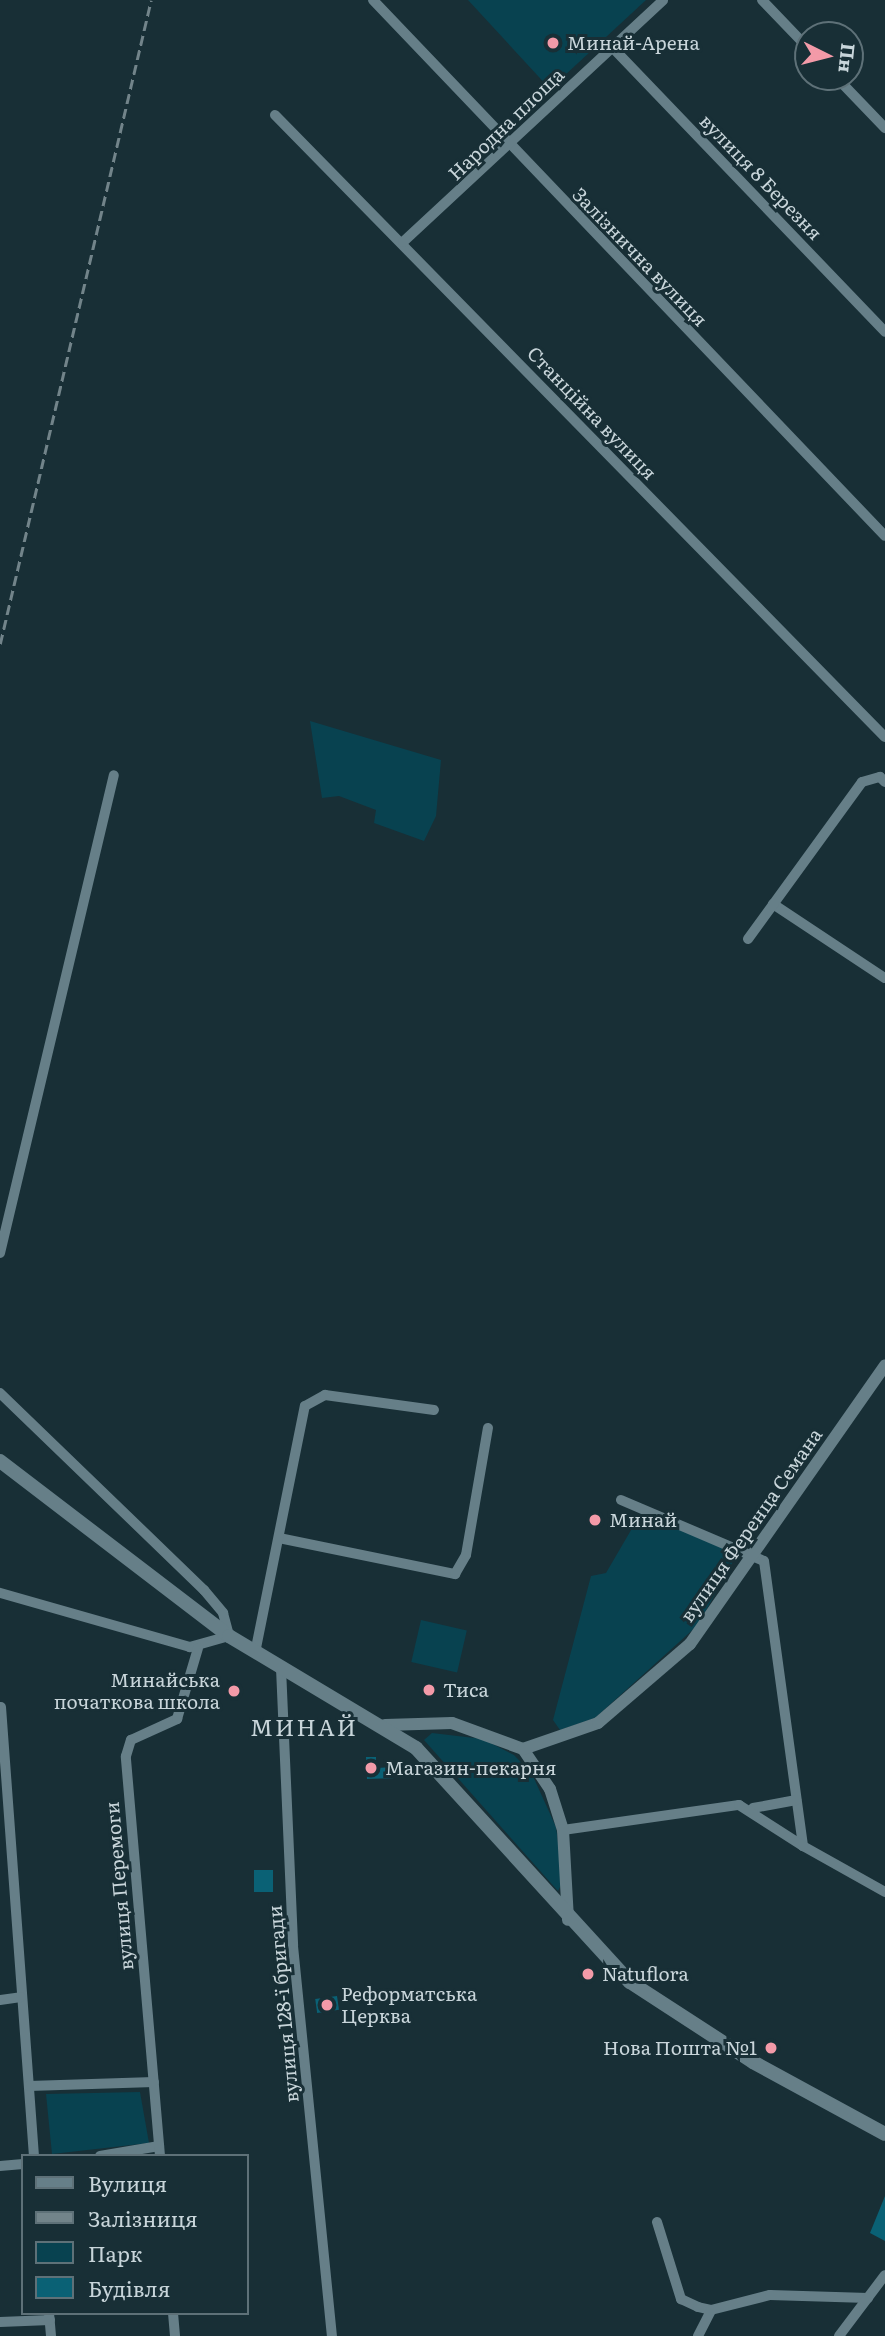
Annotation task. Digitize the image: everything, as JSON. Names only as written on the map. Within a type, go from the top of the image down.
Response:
[{"type":"main road","points":[[0,1461],[229,1636],[385,1725],[445,1774],[568,1920],[654,1998],[885,2134]]},
{"type":"street","name":"Залізнична вулиця","points":[[373,0],[508,145],[885,536]]},
{"type":"street","name":"Народна площа","points":[[403,242],[663,0]]},
{"type":"street","points":[[762,0],[794,33]]},
{"type":"street","name":"вулиця 8 Березня","points":[[611,46],[885,332]]},
{"type":"street","points":[[849,91],[885,128]]},
{"type":"street","name":"Станційна вулиця","points":[[275,115],[403,242],[885,737]]},
{"type":"street","points":[[0,1253],[114,775]]},
{"type":"street","points":[[748,939],[862,782],[880,777],[885,782]]},
{"type":"street","points":[[774,904],[885,978]]},
{"type":"street","name":"вулиця Ференца Семана","points":[[523,1749],[607,1716],[690,1644],[883,1372]]},
{"type":"street","points":[[0,1392],[204,1590],[223,1613],[229,1636],[198,1648],[0,1592]]},
{"type":"street","points":[[256,1653],[300,1415],[314,1398],[434,1410]]},
{"type":"street","points":[[279,1538],[455,1574],[466,1555],[488,1428]]},
{"type":"street","points":[[621,1500],[754,1555],[764,1562],[803,1846]]},
{"type":"street","name":"вулиця Перемоги","points":[[159,2151],[126,1748],[177,1718],[198,1648]]},
{"type":"street","name":"вулиця 128-ї бригади","points":[[281,1668],[293,1946],[331,2336]]},
{"type":"street","points":[[1,1707],[20,1997],[34,2154]]},
{"type":"street","points":[[385,1725],[452,1723],[523,1749],[550,1789],[563,1830],[568,1920]]},
{"type":"street","points":[[563,1830],[725,1804],[752,1808],[796,1800]]},
{"type":"street","points":[[752,1808],[803,1846],[885,1892]]},
{"type":"street","points":[[0,2000],[20,1997]]},
{"type":"street","points":[[29,2086],[153,2082]]},
{"type":"street","points":[[124,2154],[159,2151]]},
{"type":"street","points":[[0,2166],[21,2164]]},
{"type":"street","points":[[657,2222],[681,2299],[711,2311],[770,2295],[868,2298]]},
{"type":"street","points":[[839,2336],[885,2275]]},
{"type":"street","points":[[698,2336],[711,2311]]},
{"type":"street","points":[[173,2315],[175,2336]]},
{"type":"street","points":[[0,2322],[49,2316],[51,2336]]},
{"type":"green space","name":"Минай-Арена","points":[[468,0],[646,0],[550,89]]},
{"type":"green space","points":[[310,721],[441,760],[436,816],[424,841],[374,823],[376,810],[339,796],[322,798]]},
{"type":"green space","points":[[641,1513],[724,1545],[736,1556],[698,1625],[595,1718],[560,1730],[553,1720],[591,1576],[606,1573]]},
{"type":"green space","points":[[421,1620],[467,1631],[457,1672],[411,1662]]},
{"type":"green space","points":[[432,1733],[483,1739],[514,1755],[532,1774],[556,1827],[563,1881],[558,1891],[424,1740]]},
{"type":"green space","points":[[140,2092],[149,2143],[52,2154],[46,2094]]},
{"type":"building","name":"Магазин-пекарня","points":[[366,1757],[376,1757],[376,1768],[396,1767],[396,1778],[367,1779]]},
{"type":"building","points":[[254,1870],[273,1870],[273,1892],[254,1892]]},
{"type":"building","name":"Реформатська Церква","points":[[337,1996],[339,2010],[317,2013],[315,1999]]},
{"type":"building","points":[[885,2196],[885,2241],[870,2233]]},
{"type":"railway","points":[[0,644],[151,0]]},
{"type":"place","name":"Минай-Арена","points":[[553,43]]},
{"type":"place","name":"Минай","points":[[595,1520]]},
{"type":"place","name":"Тиса","points":[[429,1690]]},
{"type":"place","name":"Минайська початкова школа","points":[[234,1691]]},
{"type":"place","name":"Магазин-пекарня","points":[[371,1768]]},
{"type":"place","name":"Natuflora","points":[[588,1974]]},
{"type":"place","name":"Реформатська Церква","points":[[327,2005]]},
{"type":"place","name":"Нова Пошта №1","points":[[771,2048]]},
{"type":"district","name":"МИНАЙ","points":[[304,1726]]}]
